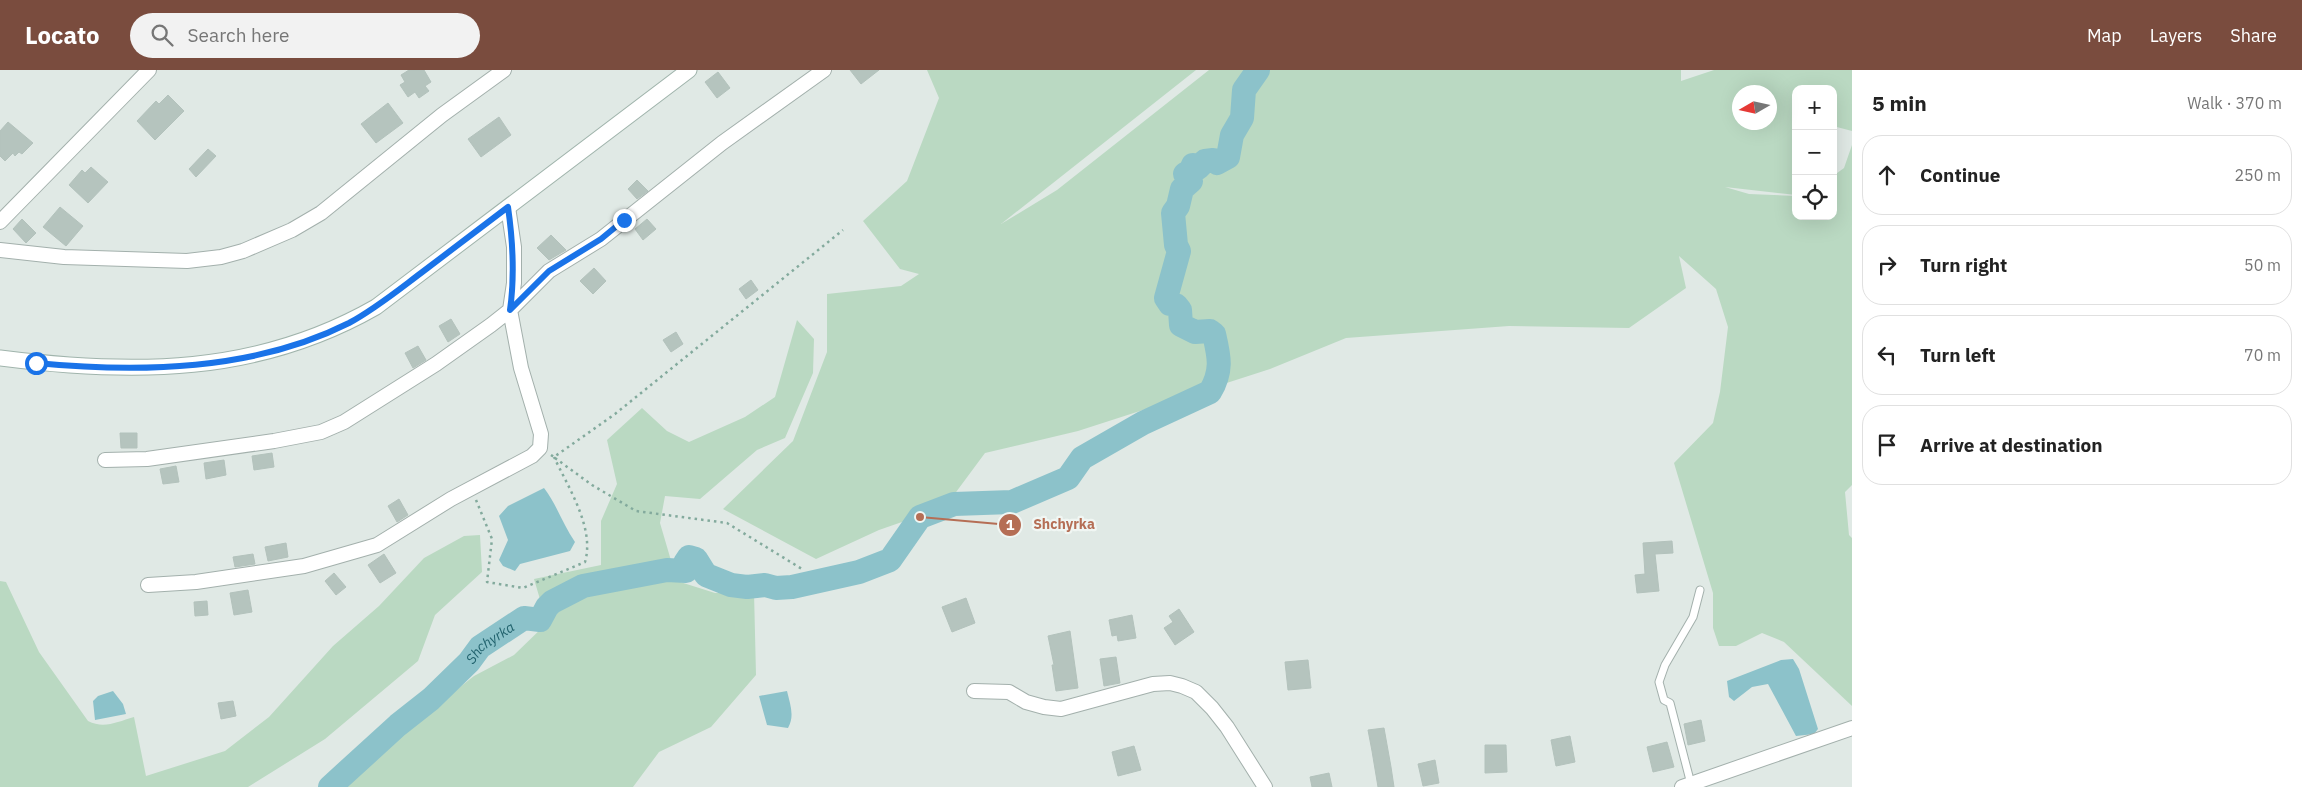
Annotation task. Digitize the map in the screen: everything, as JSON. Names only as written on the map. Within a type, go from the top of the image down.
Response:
[{"type":"street","points":[[0,222],[136,76],[149,70]]},
{"type":"street","points":[[0,250],[64,257],[187,261],[221,257],[243,251],[292,230],[321,213],[442,115],[504,70]]},
{"type":"street","points":[[0,358],[110,369],[169,368],[261,353],[315,338],[348,323],[376,307],[689,70]]},
{"type":"street","points":[[105,460],[147,459],[202,452],[321,432],[344,422],[436,364],[510,310],[549,271],[601,239],[722,143],[824,70]]},
{"type":"street","points":[[148,585],[196,582],[304,566],[377,545],[467,490],[532,456],[540,448],[541,434],[521,368],[510,310],[514,283],[514,247],[508,207]]},
{"type":"street","points":[[974,691],[1010,692],[1026,702],[1061,709],[1153,684],[1170,683],[1182,686],[1196,692],[1212,708],[1227,727],[1265,787]]},
{"type":"street","points":[[1687,786],[1852,728]]},
{"type":"lane","points":[[1687,786],[1670,703],[1664,700],[1659,682],[1666,665],[1693,617],[1700,590]]},
{"type":"path","points":[[554,457],[615,414],[843,230]]},
{"type":"path","points":[[540,448],[592,485],[636,510],[726,523],[802,568]]},
{"type":"path","points":[[467,490],[474,497],[492,540],[487,582],[523,588],[585,562],[589,549],[582,520],[554,457]]},
{"type":"green space","points":[[927,70],[1196,70],[1001,224],[1057,190],[1209,70],[1681,70],[1681,81],[1714,70],[1852,70],[1852,131],[1837,127],[1837,85],[1792,85],[1792,195],[1725,187],[1749,194],[1792,196],[1792,220],[1837,220],[1837,173],[1844,168],[1852,145],[1852,485],[1845,492],[1849,535],[1852,538],[1852,706],[1784,642],[1762,633],[1736,646],[1719,646],[1713,628],[1713,593],[1674,463],[1713,423],[1720,392],[1728,327],[1716,289],[1679,256],[1686,288],[1629,328],[1509,326],[1346,338],[1270,369],[1078,431],[985,453],[945,507],[879,530],[816,559],[723,509],[793,441],[827,352],[827,294],[901,286],[919,274],[900,269],[863,221],[907,181],[939,98]]},
{"type":"green space","points":[[797,320],[814,339],[813,373],[785,438],[757,450],[700,499],[665,496],[660,523],[677,581],[715,593],[754,592],[756,675],[711,727],[659,752],[633,787],[343,787],[404,731],[474,676],[514,655],[547,623],[534,579],[601,565],[601,521],[617,484],[607,440],[642,408],[667,431],[689,442],[745,417],[775,397]]},
{"type":"green space","points":[[480,535],[482,572],[435,615],[418,661],[325,739],[248,787],[0,787],[0,581],[6,582],[39,652],[88,721],[105,725],[134,717],[146,776],[225,751],[269,717],[333,646],[379,606],[424,558],[464,536]]},
{"type":"water","points":[[544,488],[575,542],[570,551],[520,564],[515,571],[503,566],[499,560],[508,540],[499,516],[508,506]]},
{"type":"water","points":[[1793,659],[1799,669],[1818,729],[1814,734],[1796,736],[1768,684],[1752,687],[1734,701],[1729,697],[1727,681],[1781,660]]},
{"type":"water","points":[[113,691],[123,704],[126,714],[95,720],[93,701],[98,696]]},
{"type":"water","points":[[787,691],[792,714],[788,728],[767,725],[759,696]]},
{"type":"building","points":[[409,70],[424,70],[431,82],[425,86],[429,91],[419,98],[415,92],[408,97],[400,85],[405,82],[401,75]]},
{"type":"building","points":[[850,70],[879,70],[861,84]]},
{"type":"building","points":[[718,72],[730,88],[717,98],[705,82]]},
{"type":"building","points":[[168,95],[184,111],[155,140],[137,121],[156,101],[159,104]]},
{"type":"building","points":[[388,103],[403,123],[376,143],[361,124]]},
{"type":"building","points":[[499,117],[511,135],[481,157],[468,139]]},
{"type":"building","points":[[8,122],[33,143],[22,154],[19,152],[15,156],[13,153],[5,161],[0,156],[0,131]]},
{"type":"building","points":[[208,149],[216,156],[196,177],[189,169]]},
{"type":"building","points":[[91,167],[108,182],[88,203],[69,185],[82,170],[85,173]]},
{"type":"building","points":[[637,180],[648,191],[637,199],[628,189]]},
{"type":"building","points":[[60,207],[83,226],[66,246],[43,227]]},
{"type":"building","points":[[22,219],[36,233],[26,243],[13,229]]},
{"type":"building","points":[[647,219],[656,229],[643,240],[635,229]]},
{"type":"building","points":[[551,235],[566,250],[549,260],[537,248]]},
{"type":"building","points":[[594,268],[606,281],[593,294],[580,281]]},
{"type":"building","points":[[751,280],[758,290],[746,299],[739,289]]},
{"type":"building","points":[[451,319],[460,334],[448,342],[439,326]]},
{"type":"building","points":[[676,332],[683,344],[671,352],[663,340]]},
{"type":"building","points":[[418,346],[426,360],[413,368],[405,353]]},
{"type":"building","points":[[120,433],[137,433],[137,448],[121,448]]},
{"type":"building","points":[[272,453],[274,467],[254,470],[252,456]]},
{"type":"building","points":[[224,460],[226,475],[206,479],[204,463]]},
{"type":"building","points":[[176,466],[179,482],[163,484],[160,469]]},
{"type":"building","points":[[399,499],[408,515],[397,522],[388,506]]},
{"type":"building","points":[[1672,541],[1673,553],[1655,554],[1659,591],[1637,593],[1635,575],[1645,574],[1643,543]]},
{"type":"building","points":[[286,543],[288,557],[268,561],[265,547]]},
{"type":"building","points":[[253,554],[255,564],[235,567],[233,557]]},
{"type":"building","points":[[384,554],[396,573],[380,583],[368,565]]},
{"type":"building","points":[[334,573],[346,587],[336,595],[325,581]]},
{"type":"building","points":[[248,590],[252,612],[234,615],[230,593]]},
{"type":"building","points":[[966,598],[975,623],[952,632],[942,607]]},
{"type":"building","points":[[207,601],[208,615],[195,616],[194,602]]},
{"type":"building","points":[[1179,609],[1194,632],[1175,645],[1164,628],[1173,622],[1169,616]]},
{"type":"building","points":[[1132,615],[1136,638],[1118,641],[1117,635],[1112,636],[1109,620]]},
{"type":"building","points":[[1070,631],[1078,688],[1056,691],[1052,665],[1054,665],[1048,636]]},
{"type":"building","points":[[1116,657],[1120,683],[1104,686],[1100,659]]},
{"type":"building","points":[[1308,660],[1311,688],[1288,690],[1285,662]]},
{"type":"building","points":[[233,701],[236,716],[221,719],[218,703]]},
{"type":"building","points":[[1701,720],[1705,741],[1688,745],[1684,724]]},
{"type":"building","points":[[1384,728],[1394,787],[1378,787],[1368,730]]},
{"type":"building","points":[[1570,736],[1575,762],[1556,766],[1551,740]]},
{"type":"building","points":[[1667,742],[1674,767],[1653,772],[1647,747]]},
{"type":"building","points":[[1485,745],[1506,745],[1507,772],[1485,773]]},
{"type":"building","points":[[1134,746],[1141,770],[1118,776],[1112,752]]},
{"type":"building","points":[[1435,760],[1439,783],[1423,786],[1418,764]]},
{"type":"building","points":[[1329,773],[1332,787],[1312,787],[1310,777]]},
{"type":"waterway","name":"Shchyrka","points":[[330,787],[398,725],[431,699],[469,662],[480,647],[524,618],[540,620],[552,602],[583,586],[667,570],[686,571],[685,563],[689,557],[696,559],[706,575],[731,585],[747,587],[765,585],[776,588],[792,587],[859,572],[890,560],[920,517],[954,504],[1012,502],[1068,478],[1082,458],[1143,423],[1210,392],[1217,377],[1219,363],[1214,334],[1210,331],[1195,332],[1181,325],[1180,310],[1176,305],[1170,304],[1166,298],[1179,251],[1176,245],[1173,213],[1178,206],[1182,189],[1191,181],[1185,174],[1190,172],[1193,165],[1198,168],[1205,161],[1213,160],[1217,163],[1228,157],[1232,135],[1242,118],[1244,90],[1258,70]]},
{"type":"place","name":"Shchyrka","points":[[920,517]]},
{"type":"route","points":[[36,363],[110,369],[169,368],[203,364],[261,353],[315,338],[348,323],[376,307],[508,207],[514,247],[514,283],[510,310],[549,271],[601,239],[624,220]]}]
